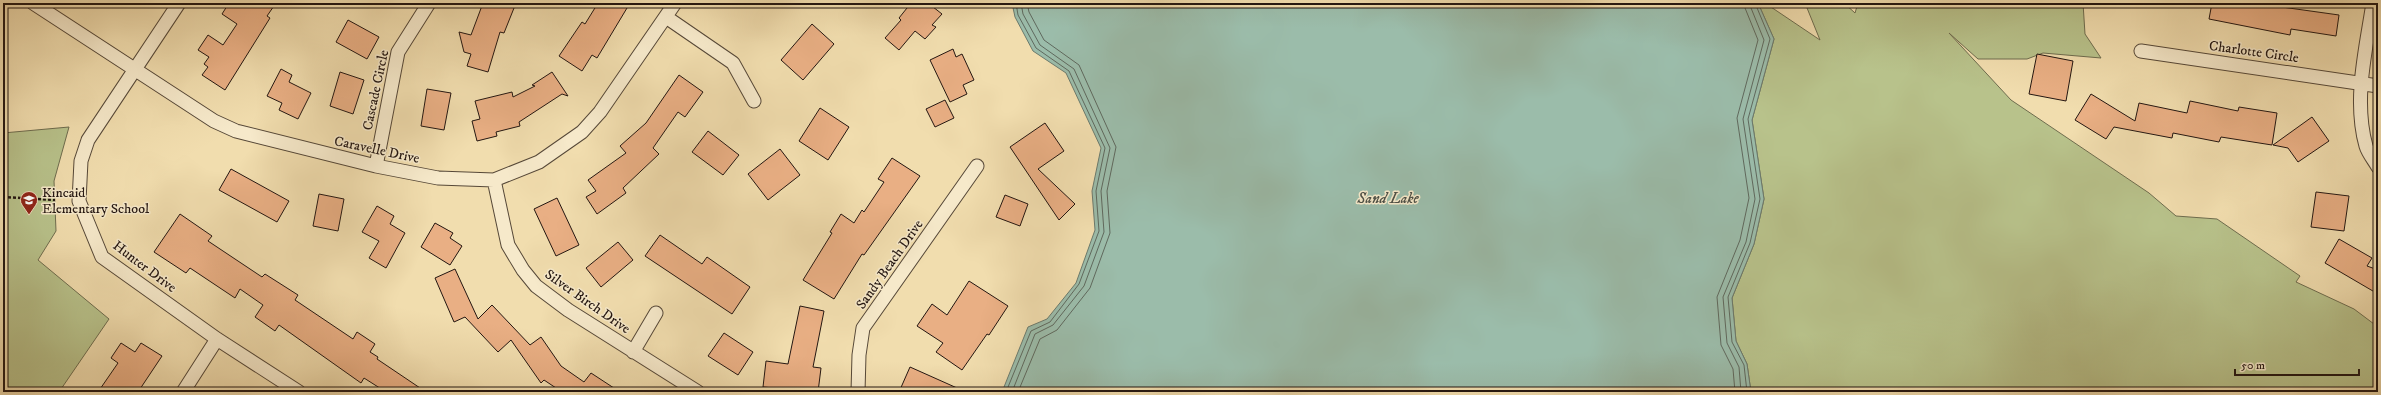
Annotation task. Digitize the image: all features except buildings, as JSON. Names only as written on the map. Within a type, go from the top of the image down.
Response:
[{"type":"street","name":"Caravelle Drive","points":[[33,3],[214,120],[236,131],[376,166],[438,178],[494,180],[539,162],[582,132],[600,112],[675,3]]},
{"type":"street","name":"Hunter Drive","points":[[179,3],[88,140],[81,161],[79,201],[102,257],[217,339],[299,392]]},
{"type":"street","name":"Cascade Circle","points":[[376,166],[398,52],[429,3]]},
{"type":"street","points":[[2373,3],[2361,83],[2362,128],[2366,147],[2378,167]]},
{"type":"street","points":[[666,17],[733,63],[754,101]]},
{"type":"street","name":"Charlotte Circle","points":[[2141,51],[2378,86]]},
{"type":"street","name":"Sandy Beach Drive","points":[[858,392],[864,328],[977,166]]},
{"type":"street","name":"Silver Birch Drive","points":[[494,180],[508,245],[523,270],[536,286],[568,310],[698,392]]},
{"type":"street","points":[[633,352],[656,313]]},
{"type":"street","points":[[183,392],[217,339]]},
{"type":"path","points":[[3,197],[55,200]]},
{"type":"green space","points":[[1758,3],[1765,3],[1820,40],[1805,3],[1844,3],[1855,13],[1858,3],[2083,3],[2085,34],[2101,58],[2043,53],[2027,59],[1978,59],[1949,33],[2011,100],[2149,193],[2176,216],[2217,219],[2300,276],[2296,282],[2354,309],[2378,327],[2378,392],[1751,392],[1747,364],[1736,341],[1732,298],[1754,244],[1764,199],[1752,120],[1774,39]]},
{"type":"green space","name":"Kincaid Elementary School","points":[[69,127],[54,181],[56,231],[38,260],[109,319],[59,392],[3,392],[3,133]]},
{"type":"water","name":"Sand Lake","points":[[1012,3],[1758,3],[1774,39],[1752,120],[1764,199],[1754,244],[1732,298],[1736,341],[1747,364],[1751,392],[1002,392],[1028,327],[1047,319],[1076,283],[1095,230],[1092,191],[1101,148],[1066,73],[1033,51],[1015,17]]},
{"type":"place","name":"Kincaid Elementary School","points":[[29,215]]}]
